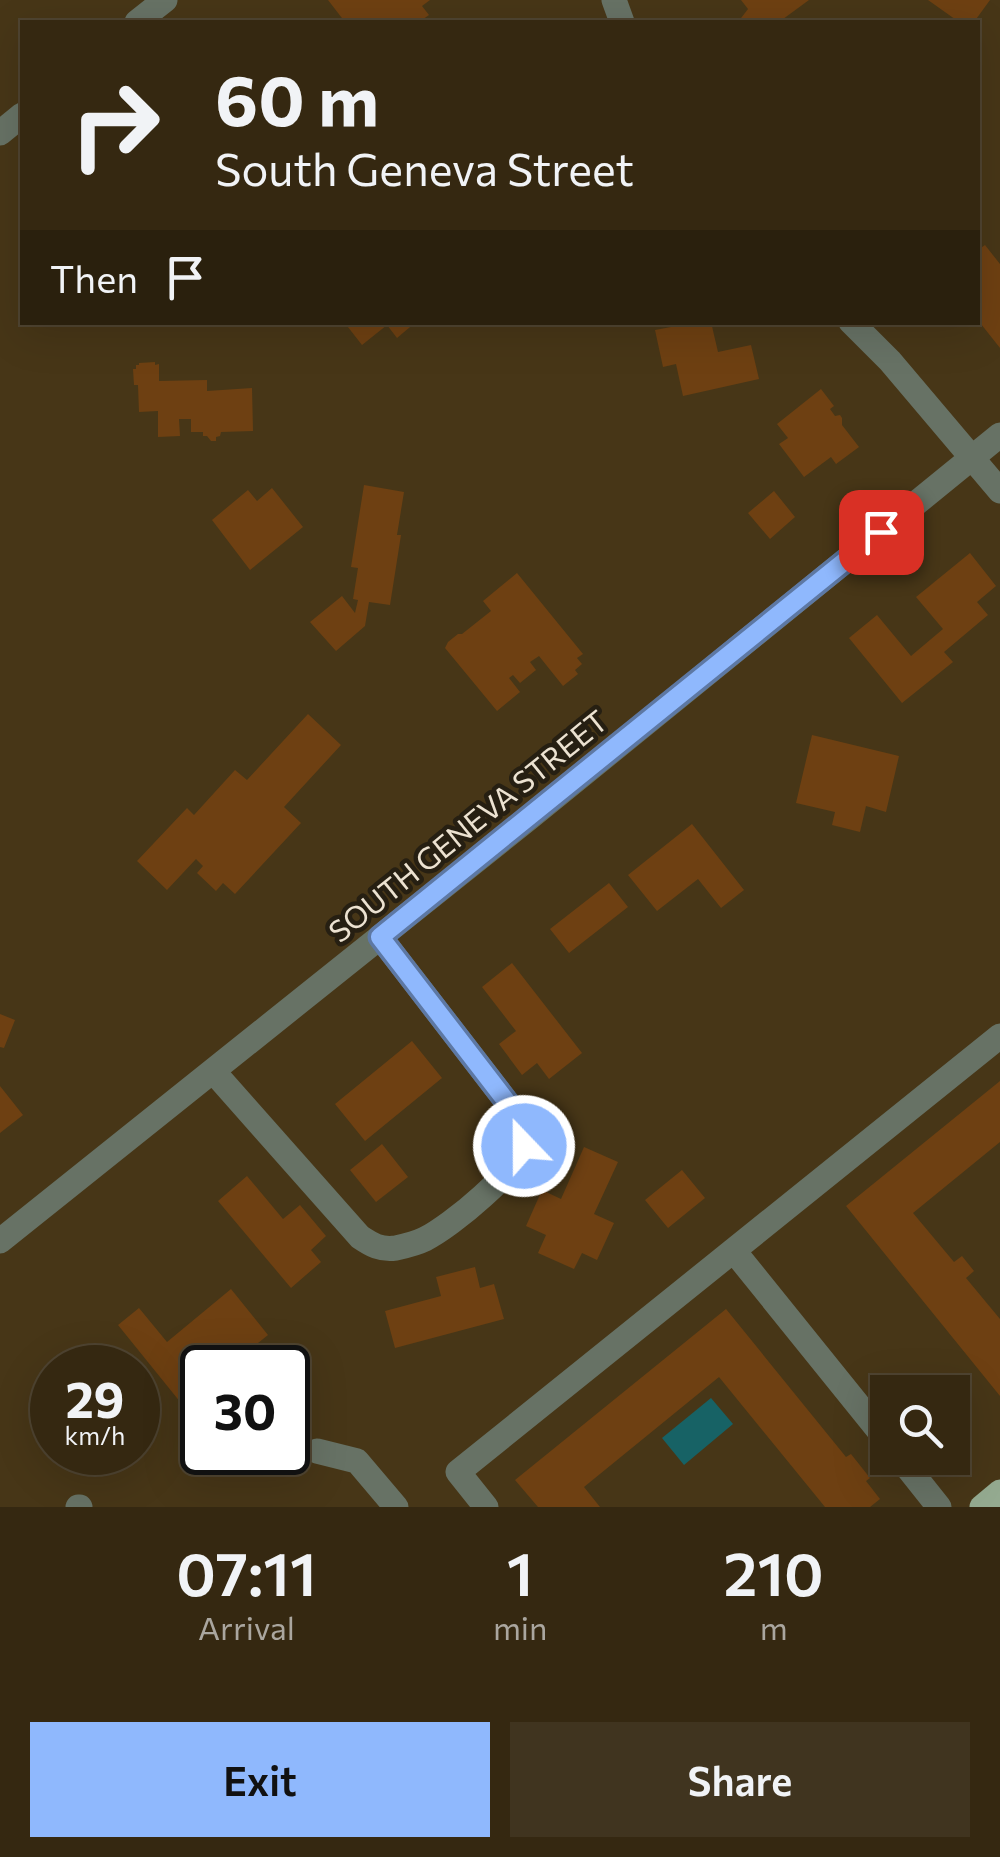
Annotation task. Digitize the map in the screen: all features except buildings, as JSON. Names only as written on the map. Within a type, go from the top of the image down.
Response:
[{"type":"main road","points":[[982,1507],[1000,1492]]},
{"type":"street","points":[[139,20],[164,0]]},
{"type":"street","points":[[0,134],[20,118]]},
{"type":"street","points":[[854,325],[890,361],[1000,490]]},
{"type":"street","name":"SOUTH GENEVA STREET","points":[[0,1241],[1000,435]]},
{"type":"street","points":[[213,1071],[360,1237],[377,1248],[397,1248],[425,1239],[462,1214],[502,1178],[524,1146],[520,1119],[380,937]]},
{"type":"street","points":[[486,1507],[458,1472],[1000,1036]]},
{"type":"street","points":[[734,1251],[870,1420]]},
{"type":"street","points":[[316,1451],[357,1461],[396,1507]]},
{"type":"street","points":[[914,1475],[940,1507]]},
{"type":"water","points":[[711,1398],[733,1424],[684,1465],[662,1438]]},
{"type":"route","points":[[524,1146],[520,1119],[380,937],[881,532]]}]
